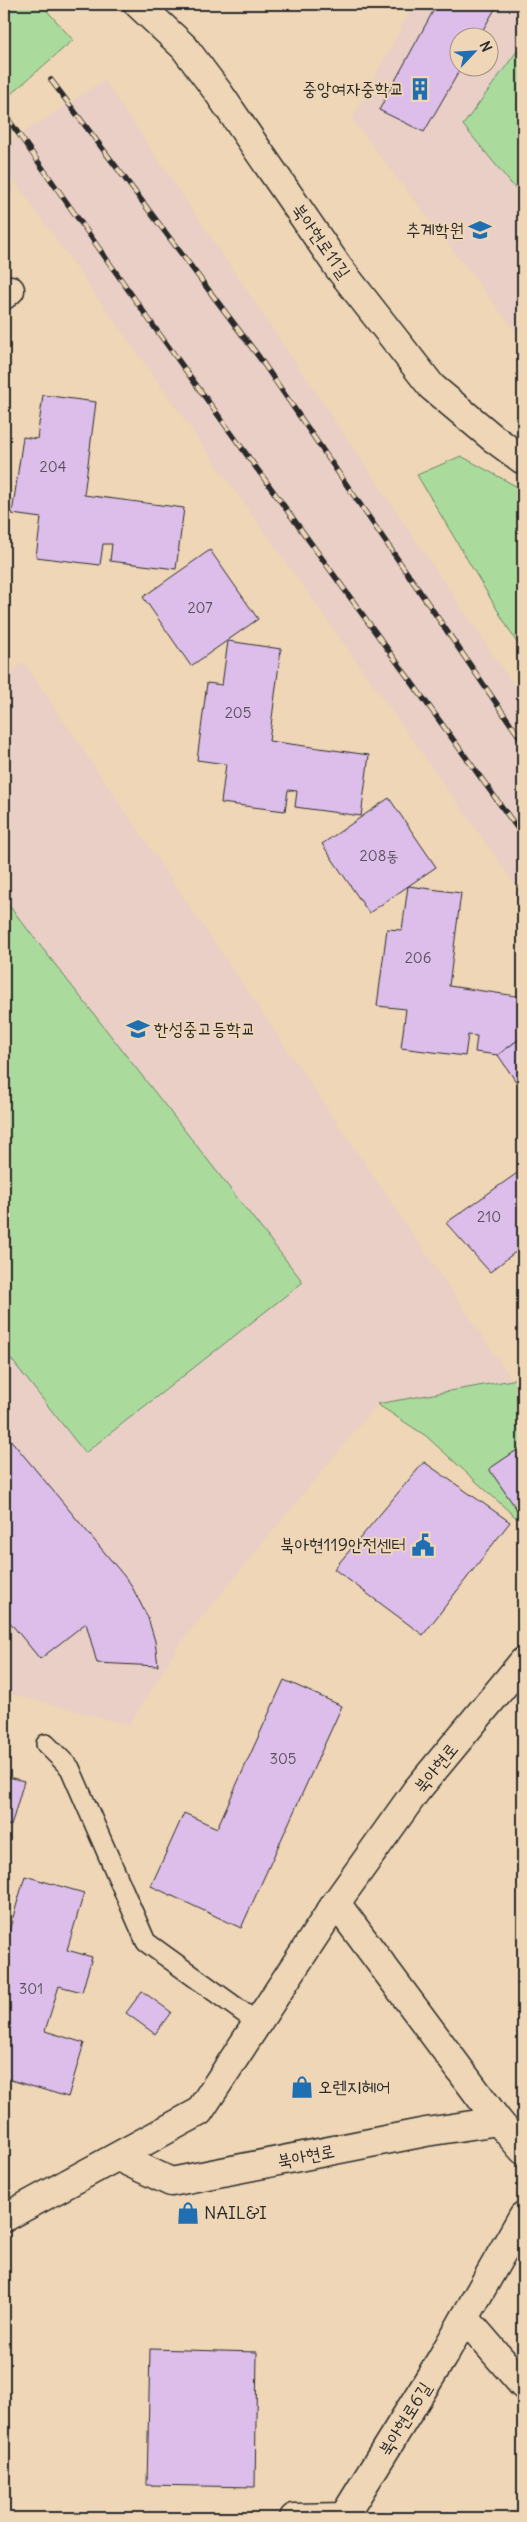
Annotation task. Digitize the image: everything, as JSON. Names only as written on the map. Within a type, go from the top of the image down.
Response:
[{"type":"street","name":"북아현로11길","points":[[138,4],[184,47],[218,92],[338,267],[432,387],[493,438],[523,460]]},
{"type":"street","name":"북아현로","points":[[4,2218],[199,2112],[336,1903],[416,1791],[523,1662]]},
{"type":"street","points":[[336,1903],[498,2121],[523,2150]]},
{"type":"street","name":"북아현로","points":[[118,2157],[172,2182],[426,2132],[498,2121]]},
{"type":"street","name":"북아현로6길","points":[[344,2518],[465,2318],[523,2216]]},
{"type":"street","points":[[465,2318],[523,2385]]},
{"type":"street","points":[[294,2518],[344,2518]]},
{"type":"lane","points":[[46,1744],[70,1768],[146,1942],[258,2024]]},
{"type":"shaded area","name":"추계학원","points":[[414,4],[523,4],[523,341],[352,119]]},
{"type":"shaded area","points":[[104,80],[523,699],[523,895],[4,166],[4,146]]},
{"type":"shaded area","name":"한성중고등학교","points":[[23,662],[512,1380],[377,1404],[181,1642],[129,1725],[4,1692],[4,679]]},
{"type":"green space","points":[[4,4],[41,4],[73,40],[4,100]]},
{"type":"green space","points":[[523,43],[523,198],[463,125],[497,78],[500,78],[500,74]]},
{"type":"green space","points":[[461,456],[523,490],[523,653],[417,475]]},
{"type":"green space","points":[[4,899],[303,1282],[85,1453],[4,1350]]},
{"type":"green space","points":[[523,1370],[523,1524],[426,1436],[377,1404],[512,1380]]},
{"type":"building","name":"중앙여자중학교","points":[[437,4],[498,4],[484,28],[450,28],[450,78],[455,78],[424,132],[379,110]]},
{"type":"building","points":[[43,395],[96,402],[84,495],[184,508],[176,569],[110,561],[112,544],[103,544],[100,565],[36,557],[41,518],[12,514],[23,437],[37,439]]},
{"type":"building","points":[[210,550],[258,619],[191,666],[143,597]]},
{"type":"building","points":[[228,641],[281,649],[269,741],[369,755],[361,816],[295,807],[297,791],[288,790],[285,811],[221,803],[226,764],[197,760],[207,683],[222,685]]},
{"type":"building","points":[[389,798],[436,867],[369,913],[322,844]]},
{"type":"building","points":[[408,886],[461,893],[449,986],[523,997],[523,1036],[498,1055],[475,1052],[477,1036],[468,1035],[465,1056],[401,1048],[406,1009],[377,1006],[387,929],[402,930]]},
{"type":"building","points":[[523,1036],[523,1092],[498,1055]]},
{"type":"building","points":[[523,1169],[523,1246],[490,1272],[446,1223]]},
{"type":"building","points":[[4,1432],[130,1583],[148,1618],[155,1641],[158,1666],[97,1663],[86,1623],[40,1659],[4,1615]]},
{"type":"building","points":[[523,1446],[523,1512],[520,1514],[489,1469]]},
{"type":"building","name":"북아현119안전센터","points":[[424,1462],[510,1522],[423,1635],[334,1569]]},
{"type":"building","points":[[284,1680],[342,1706],[241,1928],[151,1886],[184,1813],[217,1828]]},
{"type":"building","points":[[4,1776],[24,1781],[11,1826],[4,1824]]},
{"type":"building","points":[[25,1876],[84,1893],[67,1950],[92,1957],[82,1992],[59,1986],[45,2031],[84,2043],[68,2097],[4,2078],[4,1948]]},
{"type":"building","points":[[142,1991],[171,2012],[155,2034],[126,2013]]},
{"type":"building","points":[[150,2349],[257,2352],[255,2487],[147,2485]]},
{"type":"railway","points":[[51,80],[259,357],[523,742]]},
{"type":"railway","points":[[6,116],[155,328],[523,836]]},
{"type":"place","name":"중앙여자중학교","points":[[420,89]]},
{"type":"place","name":"추계학원","points":[[480,230]]},
{"type":"place","name":"한성중고등학교","points":[[138,1029]]},
{"type":"place","name":"북아현119안전센터","points":[[423,1545]]},
{"type":"place","name":"오렌지헤어","points":[[302,2087]]},
{"type":"place","name":"NAIL&I","points":[[188,2213]]}]
